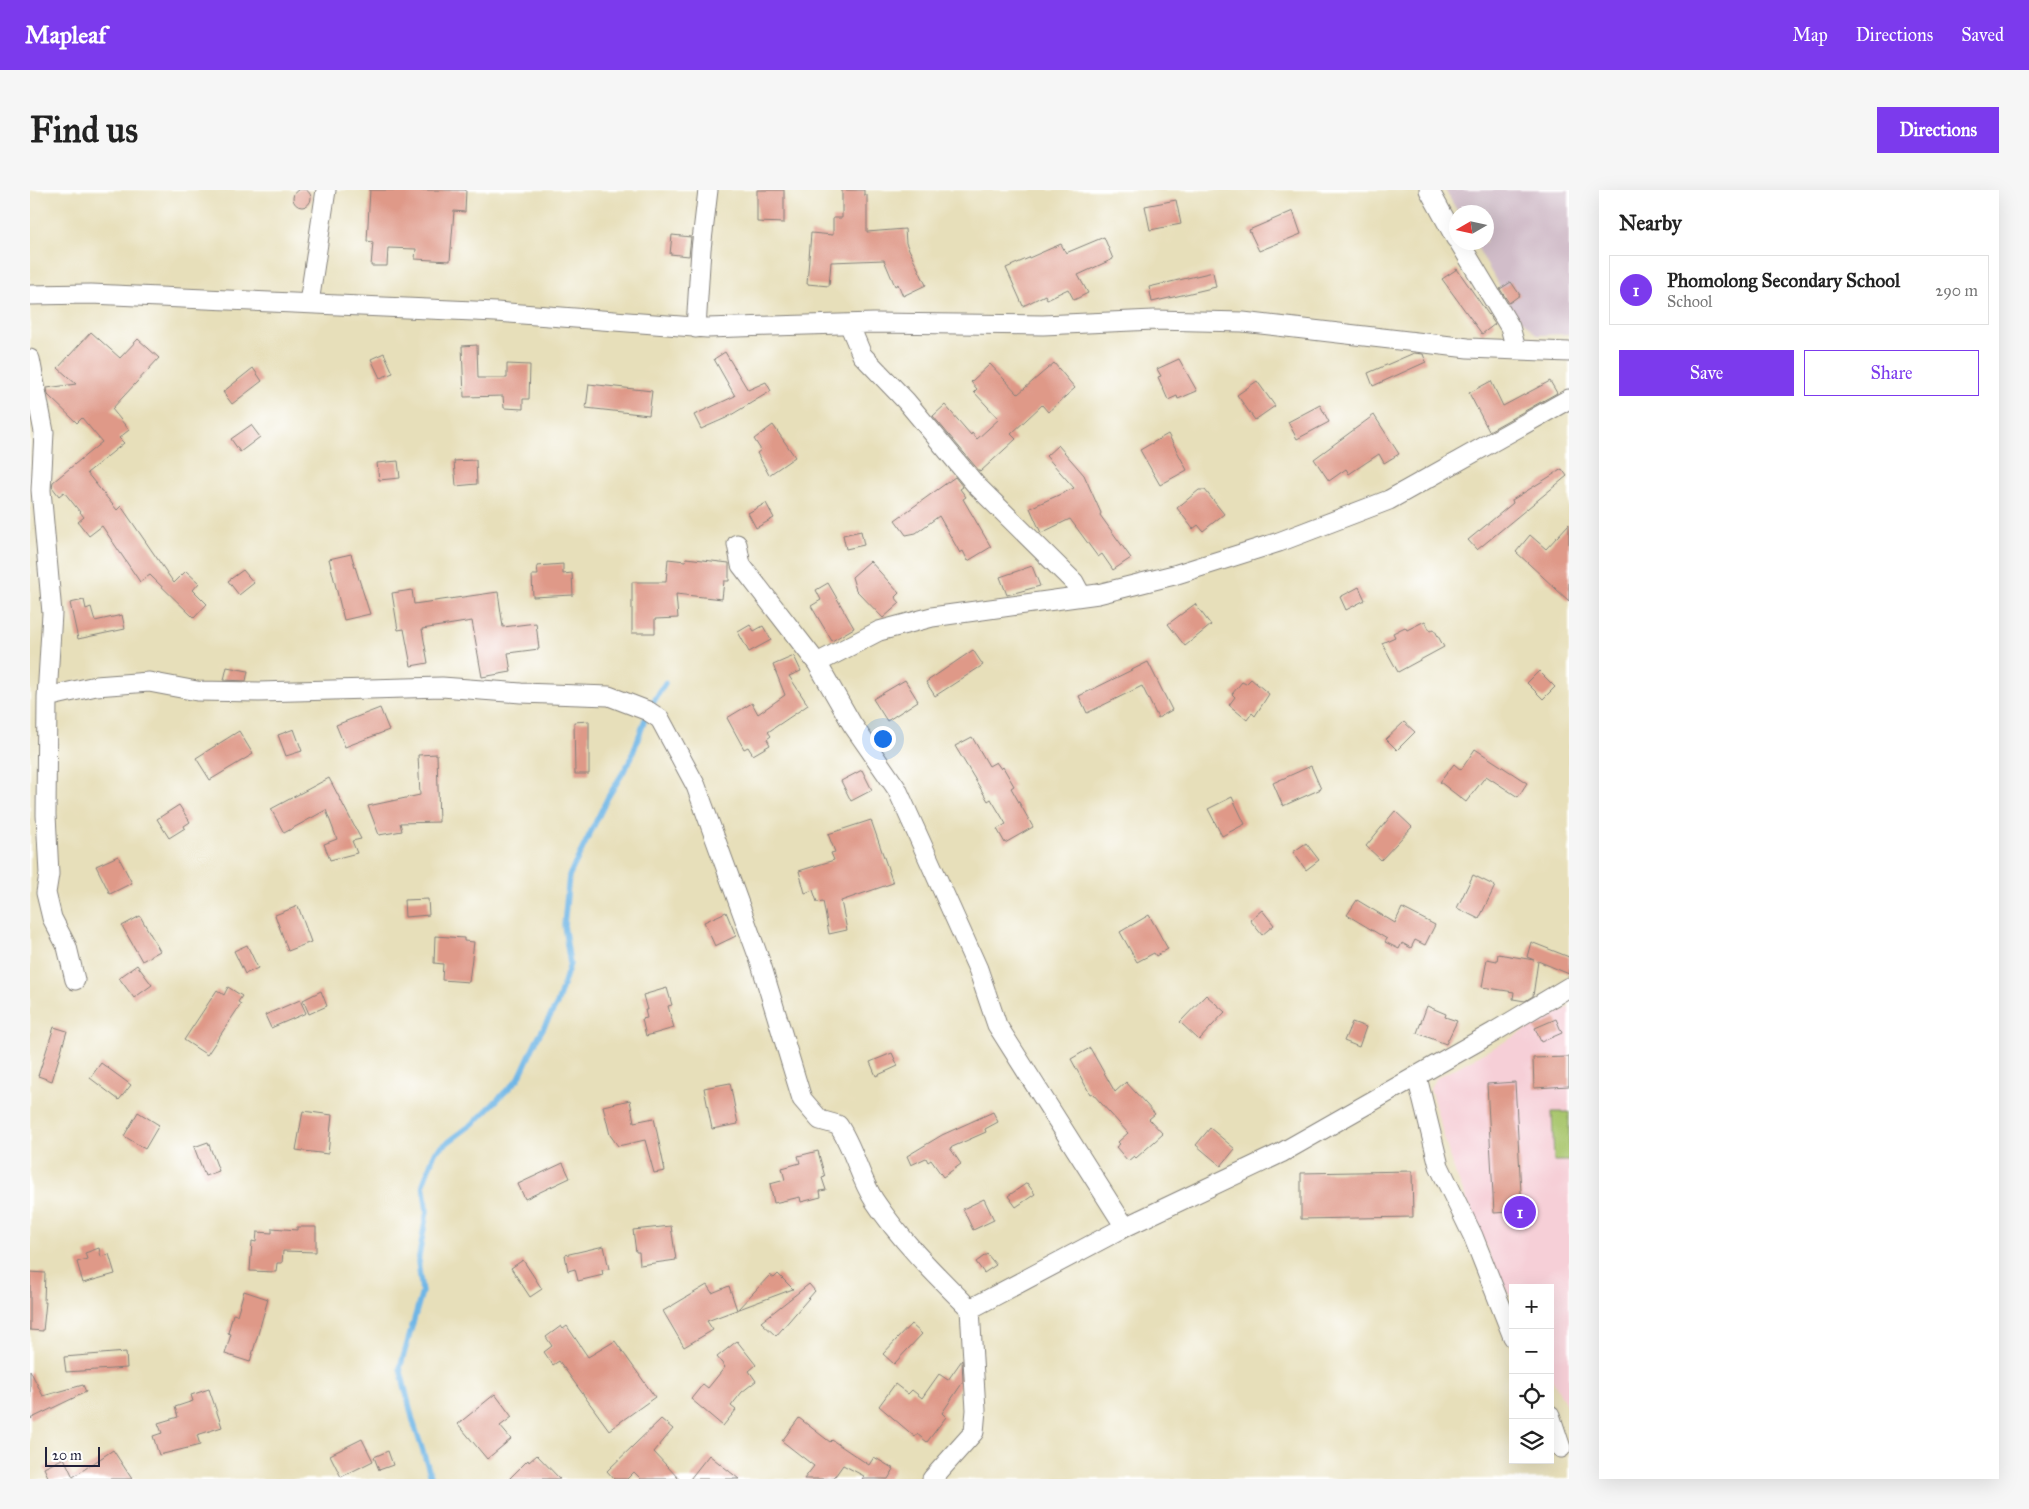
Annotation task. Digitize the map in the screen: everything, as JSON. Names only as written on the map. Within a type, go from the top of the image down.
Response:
[{"type":"street","points":[[309,303],[326,190]]},
{"type":"street","points":[[696,328],[701,249],[708,190]]},
{"type":"street","points":[[1429,190],[1449,226]]},
{"type":"street","points":[[1464,250],[1510,327],[1516,350]]},
{"type":"street","points":[[30,295],[91,294],[496,312],[696,328],[849,324],[1042,325],[1154,320],[1243,322],[1468,348],[1569,352]]},
{"type":"street","points":[[849,324],[862,356],[906,401],[976,484],[1074,582],[1081,595]]},
{"type":"street","points":[[30,359],[44,432],[41,490],[52,613],[47,696],[46,815],[49,874],[46,893],[52,918],[67,947],[75,980]]},
{"type":"street","points":[[817,663],[879,631],[932,618],[1098,594],[1174,575],[1279,542],[1389,500],[1569,399]]},
{"type":"street","points":[[737,544],[741,564],[817,663],[852,724],[897,789],[978,969],[997,1025],[1039,1095],[1125,1227]]},
{"type":"street","points":[[47,696],[96,686],[149,682],[197,691],[259,692],[442,687],[521,693],[609,696],[660,719],[696,786],[761,964],[802,1099],[820,1120],[838,1125],[846,1137],[873,1199],[916,1256],[970,1309],[976,1410],[974,1432],[932,1479]]},
{"type":"street","points":[[970,1309],[1125,1227],[1281,1153],[1416,1077],[1569,987]]},
{"type":"street","points":[[1416,1077],[1440,1166],[1473,1236],[1509,1329]]},
{"type":"street","points":[[1551,1419],[1561,1448]]},
{"type":"shaded area","points":[[1445,190],[1569,190],[1569,334],[1537,335],[1513,311],[1479,250],[1494,250],[1494,205],[1454,205]]},
{"type":"shaded area","points":[[1569,1007],[1569,1411],[1554,1382],[1554,1284],[1509,1284],[1509,1293],[1491,1259],[1452,1165],[1430,1088],[1435,1079]]},
{"type":"green space","points":[[1552,1112],[1569,1112],[1569,1161],[1554,1161]]},
{"type":"building","points":[[302,189],[308,192],[311,198],[308,204],[302,207],[296,204],[293,198],[296,192]]},
{"type":"building","points":[[370,190],[466,190],[465,212],[454,211],[450,261],[415,259],[416,249],[388,248],[387,266],[371,266],[373,242],[367,241]]},
{"type":"building","points":[[757,190],[784,190],[784,223],[757,222]]},
{"type":"building","points":[[842,190],[864,190],[864,195],[867,195],[867,232],[905,229],[906,243],[926,285],[903,296],[898,284],[895,286],[884,260],[831,262],[829,286],[807,284],[811,233],[833,235],[833,218],[842,218]]},
{"type":"building","points":[[1176,200],[1181,224],[1150,230],[1145,206]]},
{"type":"building","points":[[1293,211],[1301,234],[1259,251],[1249,230]]},
{"type":"building","points":[[672,235],[691,237],[689,256],[670,254]]},
{"type":"building","points":[[1104,237],[1113,259],[1078,275],[1088,293],[1074,300],[1068,289],[1047,299],[1045,295],[1023,306],[1006,268],[1061,244],[1066,253]]},
{"type":"building","points":[[1457,269],[1495,324],[1482,334],[1442,279]]},
{"type":"building","points":[[1213,272],[1216,287],[1152,302],[1149,287]]},
{"type":"building","points":[[1511,282],[1520,295],[1509,303],[1500,289]]},
{"type":"building","points":[[91,332],[120,358],[138,339],[159,358],[112,409],[129,430],[119,438],[124,443],[87,473],[117,510],[121,506],[174,583],[186,571],[199,583],[193,590],[207,604],[194,618],[150,575],[140,582],[102,526],[89,536],[78,522],[84,517],[64,492],[59,496],[52,487],[53,482],[102,442],[82,418],[77,423],[48,395],[47,388],[76,384],[58,368]]},
{"type":"building","points":[[477,345],[478,378],[507,378],[507,364],[530,365],[529,399],[523,399],[523,409],[504,408],[503,396],[464,397],[462,346]]},
{"type":"building","points":[[725,352],[748,390],[766,382],[771,391],[726,418],[701,429],[694,415],[735,396],[714,359]]},
{"type":"building","points":[[384,353],[393,373],[380,378],[371,359]]},
{"type":"building","points":[[1414,353],[1423,354],[1426,362],[1373,386],[1368,373]]},
{"type":"building","points":[[1179,359],[1197,391],[1178,399],[1177,396],[1168,400],[1158,377],[1161,376],[1157,369]]},
{"type":"building","points":[[1054,363],[1075,388],[1048,412],[1042,405],[1011,434],[1016,439],[980,472],[933,416],[945,405],[971,435],[972,433],[977,439],[999,419],[974,392],[977,389],[971,382],[990,364],[1018,394]]},
{"type":"building","points":[[253,368],[262,381],[232,404],[223,392]]},
{"type":"building","points":[[1257,381],[1275,406],[1255,420],[1237,395]]},
{"type":"building","points":[[1491,381],[1503,406],[1550,381],[1557,393],[1489,431],[1469,393]]},
{"type":"building","points":[[589,384],[652,391],[649,415],[586,408]]},
{"type":"building","points":[[1320,405],[1329,422],[1297,439],[1288,422]]},
{"type":"building","points":[[1374,415],[1399,454],[1384,463],[1379,454],[1349,474],[1346,469],[1329,481],[1314,459]]},
{"type":"building","points":[[251,425],[260,437],[240,452],[231,439]]},
{"type":"building","points":[[773,425],[795,457],[769,475],[757,453],[761,450],[754,439]]},
{"type":"building","points":[[1168,434],[1187,470],[1160,485],[1140,450]]},
{"type":"building","points":[[1058,445],[1084,475],[1101,513],[1100,515],[1131,558],[1113,570],[1102,554],[1098,557],[1070,519],[1041,533],[1030,508],[1074,488],[1046,456]]},
{"type":"building","points":[[476,460],[477,484],[456,486],[454,461]]},
{"type":"building","points":[[398,461],[400,478],[379,480],[377,463]]},
{"type":"building","points":[[1562,469],[1567,476],[1477,550],[1468,540],[1513,503],[1512,500]]},
{"type":"building","points":[[955,477],[963,487],[960,489],[966,497],[963,499],[991,547],[968,561],[963,551],[960,553],[939,516],[916,533],[906,535],[895,520]]},
{"type":"building","points":[[1199,490],[1205,490],[1224,514],[1203,531],[1198,525],[1193,529],[1177,508]]},
{"type":"building","points":[[766,503],[774,518],[756,528],[748,513]]},
{"type":"building","points":[[1569,524],[1569,601],[1516,552],[1530,535],[1546,549]]},
{"type":"building","points":[[861,531],[864,545],[846,549],[843,535]]},
{"type":"building","points":[[351,554],[370,614],[344,620],[329,559]]},
{"type":"building","points":[[686,558],[729,563],[729,581],[724,581],[722,599],[676,594],[678,618],[655,619],[655,633],[632,633],[632,582],[666,582],[668,559],[685,561]]},
{"type":"building","points":[[870,561],[899,593],[895,597],[900,603],[883,618],[856,590],[852,577]]},
{"type":"building","points":[[563,564],[563,574],[572,573],[573,595],[533,597],[532,575],[538,575],[537,566]]},
{"type":"building","points":[[1032,566],[1040,586],[1007,595],[1000,577]]},
{"type":"building","points":[[243,570],[254,583],[239,595],[228,581]]},
{"type":"building","points":[[828,583],[854,628],[832,641],[811,606],[821,600],[816,590]]},
{"type":"building","points":[[1359,587],[1365,600],[1346,610],[1340,597]]},
{"type":"building","points":[[412,590],[414,604],[498,592],[503,627],[536,623],[539,649],[508,653],[511,672],[482,677],[472,621],[422,629],[428,663],[411,666],[404,629],[398,630],[392,593]]},
{"type":"building","points":[[84,600],[86,609],[91,607],[95,621],[122,615],[125,629],[78,639],[70,603]]},
{"type":"building","points":[[1195,604],[1211,625],[1185,646],[1168,624]]},
{"type":"building","points":[[1425,621],[1430,631],[1434,629],[1444,647],[1398,672],[1382,643],[1395,637],[1393,633],[1405,627],[1407,630]]},
{"type":"building","points":[[750,625],[754,631],[763,626],[771,640],[749,652],[738,632]]},
{"type":"building","points":[[973,650],[983,665],[935,696],[926,682]]},
{"type":"building","points":[[794,656],[801,671],[789,676],[808,705],[768,732],[771,736],[767,739],[770,745],[753,755],[748,747],[744,749],[727,718],[752,703],[758,714],[785,695],[773,665]]},
{"type":"building","points":[[1148,662],[1172,710],[1158,718],[1142,686],[1087,713],[1079,696]]},
{"type":"building","points":[[227,667],[248,671],[246,681],[224,680]]},
{"type":"building","points":[[1539,671],[1555,687],[1543,699],[1527,683]]},
{"type":"building","points":[[1251,679],[1269,694],[1255,716],[1252,713],[1247,720],[1229,705],[1235,697],[1232,694],[1242,682],[1246,684]]},
{"type":"building","points":[[905,680],[918,701],[887,721],[873,699]]},
{"type":"building","points":[[380,708],[389,730],[345,747],[336,725]]},
{"type":"building","points":[[589,721],[589,774],[575,774],[574,722]]},
{"type":"building","points":[[1404,722],[1415,732],[1397,750],[1386,739]]},
{"type":"building","points":[[294,729],[302,751],[286,756],[278,735]]},
{"type":"building","points":[[239,731],[253,754],[210,780],[196,758]]},
{"type":"building","points":[[972,737],[989,766],[996,762],[1001,769],[1003,767],[1014,786],[1011,788],[1033,827],[1005,843],[997,829],[1006,824],[991,799],[988,801],[955,746]]},
{"type":"building","points":[[1475,749],[1527,783],[1518,797],[1486,776],[1466,802],[1440,782],[1454,764],[1461,770]]},
{"type":"building","points":[[437,754],[439,822],[400,823],[402,831],[379,835],[368,806],[420,795],[418,755]]},
{"type":"building","points":[[1311,766],[1321,789],[1283,806],[1273,783]]},
{"type":"building","points":[[862,770],[872,790],[851,801],[841,781]]},
{"type":"building","points":[[329,778],[361,839],[352,841],[357,853],[330,860],[324,844],[337,839],[326,810],[284,833],[271,809]]},
{"type":"building","points":[[1232,797],[1245,824],[1222,836],[1208,809]]},
{"type":"building","points":[[179,805],[190,822],[184,826],[185,828],[169,838],[157,819]]},
{"type":"building","points":[[1395,811],[1412,827],[1381,860],[1366,846]]},
{"type":"building","points":[[871,820],[893,883],[841,901],[847,930],[829,934],[823,901],[817,902],[813,890],[805,893],[799,871],[834,860],[831,853],[835,852],[828,834]]},
{"type":"building","points":[[1306,843],[1319,860],[1306,870],[1293,852]]},
{"type":"building","points":[[118,856],[132,883],[110,894],[96,866]]},
{"type":"building","points":[[1473,875],[1495,886],[1479,919],[1457,908]]},
{"type":"building","points":[[428,899],[429,915],[405,917],[404,900]]},
{"type":"building","points":[[1357,900],[1395,923],[1402,908],[1435,925],[1425,945],[1415,940],[1411,948],[1402,943],[1399,949],[1385,942],[1387,939],[1347,915]]},
{"type":"building","points":[[298,906],[311,942],[288,951],[275,915]]},
{"type":"building","points":[[1262,910],[1274,925],[1262,935],[1250,920]]},
{"type":"building","points":[[726,912],[736,936],[715,946],[704,922]]},
{"type":"building","points":[[1149,915],[1168,949],[1156,956],[1154,953],[1137,962],[1120,932]]},
{"type":"building","points":[[140,916],[160,951],[142,961],[122,926]]},
{"type":"building","points":[[435,936],[464,938],[464,941],[474,942],[469,982],[442,980],[443,964],[434,963]]},
{"type":"building","points":[[1531,942],[1569,957],[1569,974],[1538,961],[1533,996],[1525,1001],[1513,999],[1514,992],[1482,987],[1487,959],[1497,961],[1498,954],[1534,960],[1527,957]]},
{"type":"building","points":[[247,945],[258,968],[245,974],[234,951]]},
{"type":"building","points":[[137,965],[152,985],[134,998],[119,978]]},
{"type":"building","points":[[228,987],[242,996],[238,1002],[241,1004],[207,1055],[184,1040],[217,990],[224,995]]},
{"type":"building","points":[[667,988],[672,1005],[668,1006],[674,1028],[646,1036],[642,1019],[647,1018],[645,1010],[647,1010],[643,995]]},
{"type":"building","points":[[321,991],[327,1006],[309,1014],[303,1000]]},
{"type":"building","points":[[1206,995],[1225,1012],[1199,1040],[1180,1022]]},
{"type":"building","points":[[300,1000],[306,1013],[271,1028],[265,1015]]},
{"type":"building","points":[[1427,1006],[1446,1014],[1445,1017],[1457,1021],[1446,1044],[1417,1033]]},
{"type":"building","points":[[1556,1019],[1562,1033],[1541,1042],[1535,1028]]},
{"type":"building","points":[[1352,1022],[1366,1027],[1359,1047],[1344,1041]]},
{"type":"building","points":[[54,1027],[67,1031],[52,1081],[38,1076]]},
{"type":"building","points":[[1090,1048],[1115,1092],[1126,1082],[1155,1114],[1149,1119],[1163,1134],[1136,1158],[1134,1156],[1128,1161],[1116,1147],[1120,1144],[1118,1142],[1128,1133],[1092,1093],[1090,1094],[1071,1059]]},
{"type":"building","points":[[892,1053],[898,1066],[876,1076],[870,1062]]},
{"type":"building","points":[[1569,1057],[1569,1086],[1534,1088],[1533,1058]]},
{"type":"building","points":[[101,1063],[131,1085],[119,1100],[90,1078]]},
{"type":"building","points":[[1515,1082],[1522,1211],[1494,1213],[1487,1084]]},
{"type":"building","points":[[730,1083],[738,1124],[712,1129],[704,1088]]},
{"type":"building","points":[[630,1100],[634,1122],[654,1118],[665,1171],[654,1173],[645,1140],[618,1146],[610,1135],[603,1106]]},
{"type":"building","points":[[303,1111],[332,1115],[328,1154],[296,1150]]},
{"type":"building","points":[[138,1112],[159,1125],[145,1149],[124,1136]]},
{"type":"building","points":[[993,1112],[998,1122],[985,1129],[986,1132],[950,1148],[961,1164],[943,1177],[931,1160],[928,1162],[926,1158],[911,1165],[907,1156],[942,1135]]},
{"type":"building","points":[[1210,1128],[1235,1149],[1221,1166],[1196,1145]]},
{"type":"building","points":[[208,1142],[219,1171],[205,1176],[194,1147]]},
{"type":"building","points":[[818,1151],[825,1177],[822,1178],[826,1190],[820,1191],[821,1197],[801,1202],[800,1197],[774,1203],[770,1184],[785,1180],[782,1168],[800,1163],[798,1156]]},
{"type":"building","points":[[563,1163],[570,1178],[525,1199],[518,1184]]},
{"type":"building","points":[[1412,1171],[1413,1217],[1301,1219],[1301,1173]]},
{"type":"building","points":[[1027,1183],[1035,1194],[1016,1207],[1008,1196]]},
{"type":"building","points":[[984,1199],[994,1220],[973,1230],[963,1209]]},
{"type":"building","points":[[671,1226],[676,1260],[640,1265],[639,1252],[636,1252],[633,1230]]},
{"type":"building","points":[[297,1227],[316,1227],[316,1252],[283,1251],[282,1263],[277,1263],[276,1272],[250,1271],[252,1241],[256,1242],[257,1232],[272,1233],[272,1228],[297,1230]]},
{"type":"building","points":[[604,1246],[609,1269],[602,1270],[603,1275],[578,1281],[575,1269],[568,1271],[565,1255]]},
{"type":"building","points":[[99,1248],[101,1257],[109,1254],[115,1274],[83,1283],[77,1262],[87,1259],[85,1253]]},
{"type":"building","points":[[987,1254],[996,1265],[984,1273],[976,1262]]},
{"type":"building","points":[[523,1260],[542,1289],[530,1297],[511,1268]]},
{"type":"building","points":[[30,1272],[45,1273],[44,1302],[46,1302],[43,1331],[30,1330]]},
{"type":"building","points":[[778,1274],[793,1289],[737,1310],[770,1275],[774,1278]]},
{"type":"building","points":[[809,1284],[815,1291],[776,1336],[761,1322]]},
{"type":"building","points":[[707,1285],[712,1293],[729,1286],[737,1310],[707,1321],[713,1330],[684,1347],[663,1311]]},
{"type":"building","points":[[244,1291],[268,1299],[250,1362],[225,1354],[231,1334],[228,1333],[233,1314],[237,1315]]},
{"type":"building","points":[[911,1324],[922,1334],[894,1364],[883,1354]]},
{"type":"building","points":[[561,1326],[563,1329],[567,1326],[588,1357],[615,1341],[655,1397],[609,1430],[559,1361],[553,1365],[544,1352],[552,1346],[546,1337]]},
{"type":"building","points":[[737,1341],[756,1365],[749,1371],[756,1381],[742,1392],[731,1406],[736,1410],[723,1426],[691,1399],[703,1384],[708,1388],[725,1367],[717,1357]]},
{"type":"building","points":[[126,1352],[127,1368],[66,1372],[64,1357]]},
{"type":"building","points":[[962,1360],[963,1382],[942,1413],[946,1417],[927,1442],[917,1434],[915,1437],[879,1406],[895,1384],[908,1394],[912,1390],[922,1398],[939,1374],[948,1380]]},
{"type":"building","points":[[30,1370],[43,1396],[83,1385],[86,1392],[30,1419]]},
{"type":"building","points":[[209,1389],[222,1427],[197,1435],[200,1445],[159,1455],[153,1436],[162,1433],[158,1423],[178,1417],[175,1407],[193,1401],[191,1395]]},
{"type":"building","points":[[495,1394],[512,1417],[500,1426],[511,1439],[487,1459],[458,1424]]},
{"type":"building","points":[[799,1418],[830,1442],[832,1440],[869,1465],[874,1457],[894,1469],[888,1479],[862,1479],[864,1476],[843,1465],[833,1479],[804,1479],[814,1466],[782,1441]]},
{"type":"building","points":[[661,1419],[673,1429],[654,1452],[679,1479],[641,1479],[634,1472],[627,1479],[614,1479],[607,1471]]},
{"type":"building","points":[[362,1439],[373,1461],[341,1477],[330,1455]]},
{"type":"building","points":[[113,1450],[132,1479],[49,1479],[44,1468],[64,1458],[73,1477]]},
{"type":"building","points":[[388,1451],[393,1465],[379,1470],[374,1457]]},
{"type":"building","points":[[537,1455],[560,1479],[509,1479],[528,1460],[529,1462]]},
{"type":"building","points":[[709,1455],[739,1479],[690,1479]]},
{"type":"waterway","points":[[432,1479],[413,1421],[400,1368],[422,1292],[418,1262],[427,1211],[423,1184],[435,1152],[475,1122],[519,1078],[537,1039],[557,1004],[570,964],[564,925],[569,876],[608,797],[630,761],[648,711],[665,683]]},
{"type":"place","name":"Phomolong Secondary School","points":[[1520,1212]]}]
